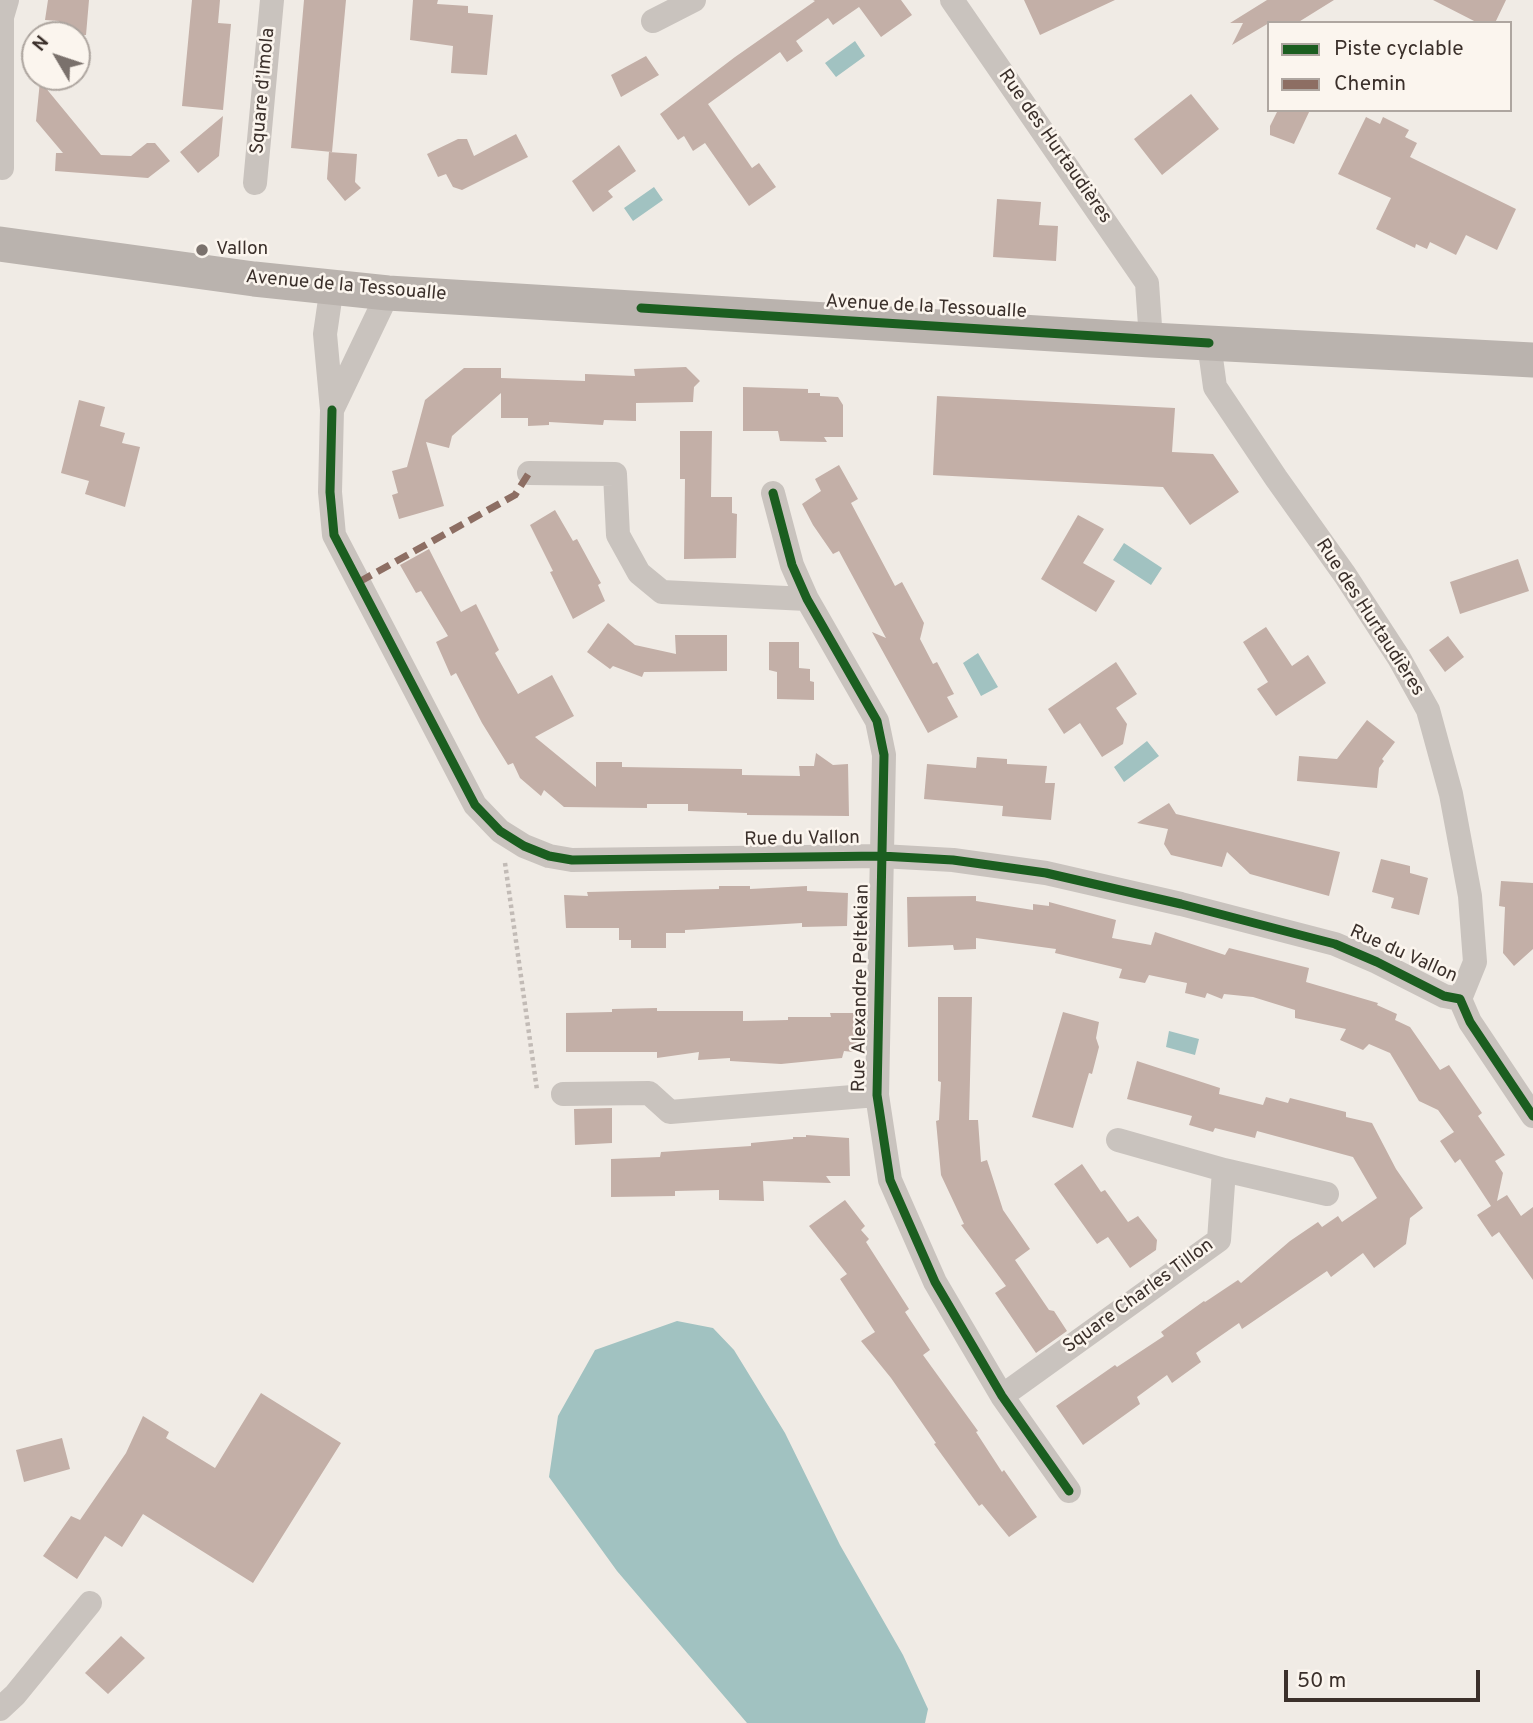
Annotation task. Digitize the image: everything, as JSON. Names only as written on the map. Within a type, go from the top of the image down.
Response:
[{"type":"main road","name":"Avenue de la Tessoualle","points":[[0,244],[254,279],[388,293],[1151,340],[1533,360]]},
{"type":"street","points":[[2,167],[2,17],[7,0]]},
{"type":"street","name":"Square d’Imola","points":[[255,183],[272,0]]},
{"type":"street","points":[[653,21],[694,0]]},
{"type":"street","name":"Rue des Hurtaudières","points":[[952,0],[1147,283],[1151,340]]},
{"type":"street","name":"Rue du Vallon","points":[[332,286],[325,334],[332,410],[330,492],[334,535],[475,805],[500,831],[524,846],[549,856],[572,860],[881,856],[953,860],[1046,873],[1181,904],[1335,944],[1444,996],[1460,999],[1470,1023],[1533,1116]]},
{"type":"street","name":"Rue du Vallon","points":[[332,410],[388,293]]},
{"type":"street","name":"Rue des Hurtaudières","points":[[1209,343],[1215,387],[1345,575],[1399,658],[1427,710],[1451,794],[1470,896],[1475,962],[1460,999]]},
{"type":"street","points":[[529,473],[615,474],[618,535],[639,573],[662,592],[807,599]]},
{"type":"street","name":"Rue Alexandre Peltekian","points":[[773,492],[792,565],[807,599],[877,721],[884,755],[877,1094],[890,1180],[935,1282],[1002,1396],[1069,1491]]},
{"type":"street","points":[[564,1094],[649,1093],[670,1112],[877,1094]]},
{"type":"street","points":[[1118,1140],[1327,1195]]},
{"type":"street","name":"Square Charles Tillon","points":[[1002,1396],[1219,1240],[1224,1170]]},
{"type":"street","points":[[0,1709],[15,1695],[90,1603]]},
{"type":"path","points":[[500,831],[539,1104],[564,1094]]},
{"type":"water","points":[[855,41],[865,56],[836,77],[825,63]]},
{"type":"water","points":[[654,187],[663,200],[633,221],[624,208]]},
{"type":"water","points":[[1124,543],[1162,568],[1151,585],[1113,560]]},
{"type":"water","points":[[978,653],[998,687],[981,696],[963,663]]},
{"type":"water","points":[[1147,741],[1159,756],[1124,782],[1114,767]]},
{"type":"water","points":[[1169,1031],[1199,1039],[1195,1055],[1166,1047]]},
{"type":"water","points":[[677,1321],[713,1328],[734,1350],[785,1433],[840,1545],[903,1655],[928,1709],[925,1723],[747,1723],[617,1571],[549,1477],[558,1416],[595,1350]]},
{"type":"building","points":[[48,0],[89,0],[87,21],[45,20]]},
{"type":"building","points":[[192,0],[220,0],[218,23],[231,24],[223,110],[182,106]]},
{"type":"building","points":[[304,0],[346,0],[332,152],[291,148]]},
{"type":"building","points":[[413,0],[438,0],[437,4],[468,6],[468,13],[493,15],[487,75],[451,73],[453,46],[410,40]]},
{"type":"building","points":[[813,0],[901,0],[912,15],[881,37],[859,7],[833,25],[828,18],[796,41],[803,51],[787,62],[780,52],[708,104],[752,168],[759,163],[776,187],[749,206],[705,143],[693,151],[684,136],[678,140],[660,114],[815,1]]},
{"type":"building","points":[[1024,0],[1115,0],[1040,35]]},
{"type":"building","points":[[1267,0],[1334,0],[1300,21],[1267,21],[1267,24],[1232,45],[1243,23],[1230,23]]},
{"type":"building","points":[[1433,0],[1506,0],[1496,21],[1474,21]]},
{"type":"building","points":[[646,56],[659,75],[621,97],[611,75]]},
{"type":"building","points":[[39,91],[48,91],[101,155],[131,156],[147,143],[155,143],[170,161],[148,178],[55,171],[56,153],[63,153],[36,121]]},
{"type":"building","points":[[1191,94],[1219,129],[1162,175],[1134,139]]},
{"type":"building","points":[[1277,112],[1309,112],[1294,144],[1270,135],[1270,126]]},
{"type":"building","points":[[223,116],[219,156],[198,173],[180,152]]},
{"type":"building","points":[[1366,117],[1380,124],[1383,117],[1409,130],[1405,137],[1417,143],[1410,157],[1516,209],[1497,250],[1466,235],[1456,255],[1430,242],[1427,249],[1416,244],[1415,248],[1376,229],[1391,198],[1338,174]]},
{"type":"building","points":[[516,134],[528,157],[462,190],[453,187],[446,174],[438,177],[427,154],[458,139],[467,139],[474,156]]},
{"type":"building","points":[[619,145],[636,171],[608,191],[613,197],[593,212],[572,181]]},
{"type":"building","points":[[329,152],[357,154],[355,182],[361,188],[345,201],[327,179]]},
{"type":"building","points":[[997,199],[1041,202],[1039,225],[1058,226],[1056,261],[993,257]]},
{"type":"building","points":[[686,367],[700,381],[694,387],[693,402],[636,403],[636,421],[604,420],[603,425],[549,422],[549,425],[528,426],[528,418],[501,418],[501,393],[452,436],[449,448],[426,442],[444,506],[399,519],[392,495],[398,493],[392,471],[407,467],[425,400],[464,368],[501,368],[501,378],[585,381],[585,374],[635,376],[634,369]]},
{"type":"building","points":[[743,387],[808,389],[808,393],[838,397],[843,405],[843,437],[824,437],[827,442],[780,441],[778,431],[743,431]]},
{"type":"building","points":[[937,396],[1175,408],[1172,452],[1213,454],[1239,492],[1190,525],[1163,487],[933,475]]},
{"type":"building","points":[[79,400],[105,407],[100,426],[125,433],[122,443],[140,447],[125,507],[85,494],[89,481],[61,473]]},
{"type":"building","points":[[680,431],[712,431],[711,497],[732,497],[732,513],[737,514],[736,558],[684,559],[685,479],[680,479]]},
{"type":"building","points":[[839,465],[858,499],[851,503],[895,586],[902,582],[924,623],[920,639],[933,664],[937,662],[954,694],[947,697],[958,717],[928,733],[872,632],[886,638],[839,551],[833,554],[802,504],[821,491],[815,479]]},
{"type":"building","points":[[555,510],[573,541],[577,539],[601,583],[598,585],[605,601],[573,619],[530,525]]},
{"type":"building","points":[[1078,515],[1104,529],[1083,563],[1115,581],[1096,612],[1041,579]]},
{"type":"building","points":[[429,549],[461,612],[476,604],[499,650],[495,653],[518,694],[552,675],[574,716],[535,737],[596,787],[596,762],[622,762],[622,767],[742,769],[742,775],[800,776],[799,766],[814,766],[816,753],[833,765],[848,764],[849,816],[747,815],[688,811],[688,804],[647,804],[647,808],[564,807],[544,790],[541,796],[520,778],[513,763],[508,765],[456,673],[451,676],[436,642],[448,636],[421,591],[416,593],[400,565]]},
{"type":"building","points":[[1518,559],[1529,591],[1460,614],[1450,582]]},
{"type":"building","points":[[608,623],[635,645],[676,654],[675,635],[727,635],[727,671],[644,672],[642,677],[613,666],[610,669],[587,652]]},
{"type":"building","points":[[1266,627],[1292,666],[1308,655],[1326,683],[1276,716],[1257,689],[1268,682],[1243,642]]},
{"type":"building","points":[[1448,636],[1464,657],[1445,672],[1429,650]]},
{"type":"building","points":[[769,642],[799,642],[799,668],[810,669],[810,681],[814,682],[814,700],[777,699],[777,672],[769,670]]},
{"type":"building","points":[[1116,662],[1137,694],[1116,708],[1127,724],[1123,744],[1102,757],[1080,723],[1064,734],[1048,709]]},
{"type":"building","points":[[1367,720],[1395,742],[1382,759],[1384,761],[1379,768],[1377,788],[1297,781],[1299,756],[1337,759]]},
{"type":"building","points":[[977,757],[1007,759],[1007,764],[1047,766],[1045,783],[1055,783],[1051,820],[1002,816],[1003,806],[924,799],[927,764],[976,768]]},
{"type":"building","points":[[1169,803],[1176,814],[1340,852],[1329,896],[1250,874],[1227,852],[1222,867],[1171,855],[1164,844],[1168,829],[1137,823]]},
{"type":"building","points":[[1381,859],[1410,866],[1410,873],[1428,878],[1419,915],[1391,908],[1394,898],[1372,892]]},
{"type":"building","points":[[1501,881],[1533,883],[1533,949],[1514,966],[1503,953],[1505,907],[1499,906]]},
{"type":"building","points":[[719,886],[750,886],[750,889],[807,886],[807,891],[848,893],[847,926],[802,927],[802,923],[685,930],[685,933],[666,933],[666,948],[631,948],[631,940],[619,940],[619,928],[566,928],[564,895],[588,896],[587,892],[719,889]]},
{"type":"building","points":[[976,896],[976,901],[1033,910],[1033,904],[1049,906],[1049,902],[1116,920],[1112,938],[1151,945],[1155,932],[1225,955],[1229,948],[1309,968],[1306,982],[1378,1003],[1377,1005],[1397,1014],[1395,1020],[1410,1027],[1440,1070],[1449,1065],[1482,1113],[1478,1116],[1505,1155],[1495,1161],[1503,1173],[1497,1201],[1507,1195],[1521,1216],[1533,1207],[1533,1280],[1499,1232],[1492,1237],[1477,1215],[1491,1206],[1460,1159],[1455,1163],[1440,1141],[1454,1132],[1438,1110],[1419,1101],[1390,1053],[1369,1044],[1363,1050],[1340,1040],[1346,1029],[1295,1018],[1295,1010],[1253,997],[1224,994],[1222,999],[1207,993],[1205,998],[1185,993],[1187,983],[1149,975],[1145,983],[1119,978],[1122,969],[1055,953],[1056,949],[976,938],[976,949],[954,950],[953,945],[908,947],[907,897]]},
{"type":"building","points":[[938,997],[972,997],[969,1120],[978,1120],[981,1162],[987,1160],[1003,1210],[1030,1249],[1015,1260],[1049,1310],[1054,1311],[1067,1331],[1036,1353],[995,1293],[1006,1286],[961,1225],[964,1224],[941,1175],[936,1121],[939,1120],[941,1082],[938,1081]]},
{"type":"building","points":[[657,1008],[657,1011],[743,1011],[743,1021],[831,1017],[830,1013],[864,1013],[863,1053],[844,1051],[842,1058],[781,1064],[730,1061],[730,1058],[698,1060],[699,1052],[657,1058],[657,1052],[566,1052],[566,1013]]},
{"type":"building","points":[[1063,1012],[1099,1022],[1096,1038],[1099,1047],[1073,1128],[1032,1117]]},
{"type":"building","points":[[1137,1061],[1220,1088],[1219,1094],[1263,1105],[1266,1097],[1288,1103],[1290,1098],[1346,1112],[1346,1117],[1372,1123],[1396,1169],[1423,1208],[1410,1218],[1406,1244],[1374,1268],[1363,1253],[1331,1277],[1327,1271],[1242,1329],[1239,1323],[1196,1353],[1201,1362],[1172,1383],[1167,1375],[1137,1397],[1140,1404],[1083,1445],[1056,1406],[1115,1365],[1117,1367],[1164,1336],[1161,1332],[1204,1301],[1238,1280],[1241,1283],[1290,1241],[1318,1222],[1322,1227],[1338,1216],[1342,1222],[1377,1198],[1353,1157],[1257,1131],[1255,1138],[1215,1128],[1213,1132],[1189,1125],[1192,1116],[1127,1099]]},
{"type":"building","points":[[612,1108],[612,1143],[575,1145],[574,1109]]},
{"type":"building","points":[[806,1135],[849,1138],[850,1176],[826,1176],[831,1183],[763,1181],[764,1201],[719,1200],[719,1190],[675,1191],[675,1196],[611,1197],[611,1159],[660,1157],[661,1152],[751,1146],[751,1143]]},
{"type":"building","points":[[1082,1164],[1101,1192],[1105,1190],[1128,1222],[1138,1216],[1157,1240],[1156,1250],[1130,1268],[1108,1237],[1097,1244],[1054,1184]]},
{"type":"building","points":[[845,1200],[865,1226],[861,1230],[869,1239],[866,1242],[909,1309],[905,1312],[930,1350],[923,1355],[978,1431],[976,1432],[1002,1472],[1004,1470],[1037,1517],[1009,1537],[982,1504],[979,1506],[891,1378],[861,1341],[875,1332],[840,1279],[847,1274],[809,1226]]},
{"type":"building","points":[[261,1393],[341,1443],[253,1583],[143,1514],[122,1547],[105,1536],[77,1579],[43,1556],[71,1516],[80,1520],[126,1453],[143,1416],[169,1432],[166,1438],[215,1468]]},
{"type":"building","points":[[62,1438],[70,1469],[24,1482],[16,1450]]},
{"type":"building","points":[[121,1636],[145,1658],[108,1694],[85,1673]]},
{"type":"marked path","points":[[359,582],[515,495],[529,473]]},
{"type":"cycle path","points":[[641,308],[1209,343]]},
{"type":"cycle path","points":[[332,410],[330,492],[334,535],[475,805],[500,831],[524,846],[549,856],[572,860],[881,856],[953,860],[1046,873],[1181,904],[1335,944],[1444,996],[1460,999],[1470,1022],[1533,1116]]},
{"type":"cycle path","points":[[773,493],[792,565],[807,599],[877,721],[884,755],[877,1095],[890,1180],[935,1282],[1002,1396],[1069,1491]]},
{"type":"place","name":"Vallon","points":[[202,250]]}]
